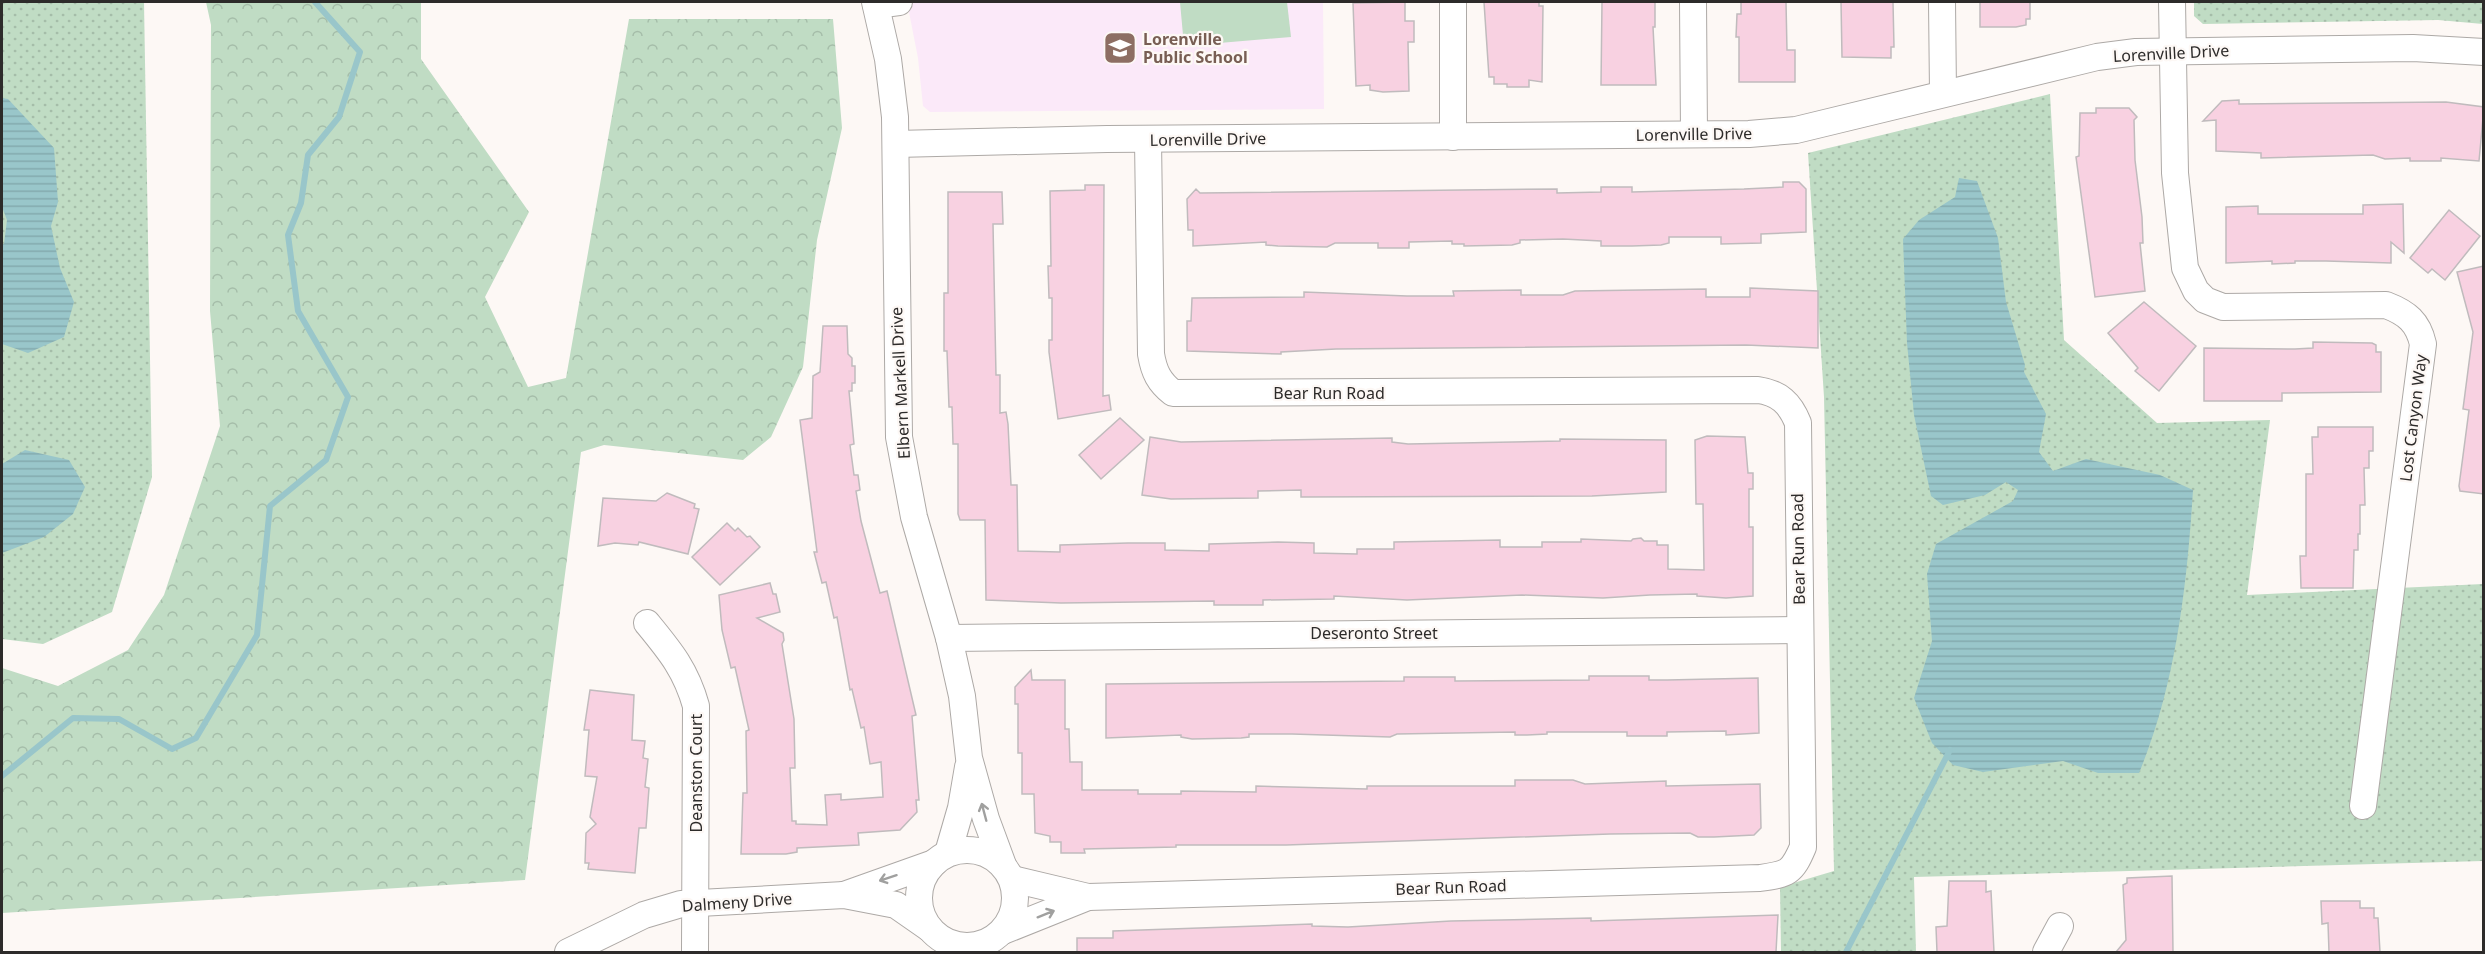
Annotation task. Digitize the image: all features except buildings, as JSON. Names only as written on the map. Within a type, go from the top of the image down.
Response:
[{"type":"street","points":[[1453,2],[1454,136]]},
{"type":"street","points":[[1693,2],[1694,134]]},
{"type":"street","points":[[1942,2],[1943,93]]},
{"type":"street","name":"Lost Canyon Way","points":[[2172,2],[2175,173],[2185,268],[2196,291],[2205,300],[2223,307],[2386,305],[2401,311],[2413,320],[2420,331],[2423,344],[2363,806]]},
{"type":"street","name":"Elbern Markell Drive","points":[[883,3],[896,144],[899,437],[914,517],[949,638],[962,696],[969,758],[986,819],[1007,872]]},
{"type":"street","name":"Lorenville Drive","points":[[896,144],[1694,134],[1796,130],[2097,57],[2172,51],[2413,48],[2484,52]]},
{"type":"street","name":"Bear Run Road","points":[[1007,872],[1088,897],[1760,878],[1781,875],[1795,866],[1803,847],[1798,423],[1793,409],[1773,392],[1758,390],[1173,393],[1163,386],[1155,373],[1150,354],[1148,140]]},
{"type":"street","name":"Deanston Court","points":[[647,623],[678,661],[688,680],[696,706],[694,952]]},
{"type":"street","name":"Deseronto Street","points":[[949,638],[1799,630]]},
{"type":"street","name":"Elbern Markell Drive","points":[[941,858],[961,808],[969,758]]},
{"type":"street","points":[[973,850],[990,855],[1007,872],[1016,896],[1012,917],[992,942],[965,946],[939,940],[920,909],[919,892],[924,876],[941,858],[973,850]]},
{"type":"street","name":"Dalmeny Drive","points":[[844,895],[941,858]]},
{"type":"street","name":"Dalmeny Drive","points":[[568,952],[644,915],[681,904],[844,895],[896,905],[939,940]]},
{"type":"street","name":"Bear Run Road","points":[[992,942],[1088,897]]},
{"type":"street","points":[[2046,952],[2060,926]]},
{"type":"shaded area","name":"Lorenville Public School","points":[[907,2],[1323,2],[1324,109],[930,112],[923,106],[918,58]]},
{"type":"green space","points":[[2,2],[144,2],[152,477],[112,612],[43,644],[2,639]]},
{"type":"green space","points":[[206,2],[421,2],[421,59],[529,212],[485,297],[528,387],[566,378],[629,19],[833,19],[842,128],[817,240],[803,367],[771,437],[743,460],[604,445],[581,452],[525,880],[2,913],[2,668],[58,686],[128,650],[164,595],[220,426],[210,311],[211,25]]},
{"type":"green space","points":[[1180,2],[1287,2],[1291,37],[1184,46]]},
{"type":"green space","points":[[2194,2],[2483,2],[2483,24],[2438,20],[2203,24],[2194,16]]},
{"type":"green space","points":[[2050,94],[2064,340],[2157,423],[2270,420],[2247,595],[2483,584],[2483,861],[1914,877],[1916,952],[1781,952],[1780,887],[1834,871],[1824,397],[1808,153]]},
{"type":"water","points":[[2,98],[8,99],[54,148],[58,202],[51,226],[60,268],[74,302],[64,337],[28,353],[2,344],[2,244],[4,244],[7,220],[2,207]]},
{"type":"water","points":[[1959,178],[1977,181],[1998,238],[2006,302],[2025,365],[2024,372],[2046,414],[2039,452],[2053,471],[2086,459],[2160,475],[2193,490],[2178,634],[2162,705],[2139,773],[2098,773],[2063,761],[1983,772],[1953,765],[1932,743],[1914,698],[1932,641],[1927,574],[1936,544],[2013,501],[2018,490],[2006,482],[1985,495],[1943,505],[1931,496],[1914,415],[1907,343],[1903,239],[1919,220],[1955,197]]},
{"type":"water","points":[[25,450],[69,460],[85,487],[73,514],[44,537],[2,553],[2,464]]},
{"type":"waterway","points":[[2,776],[73,718],[119,719],[172,749],[196,738],[257,635],[270,506],[326,460],[348,397],[298,311],[288,235],[301,203],[308,155],[339,117],[360,52],[315,2]]},
{"type":"waterway","points":[[1846,952],[1950,750]]},
{"type":"place","name":"Lorenville Public School","points":[[1120,48]]}]
